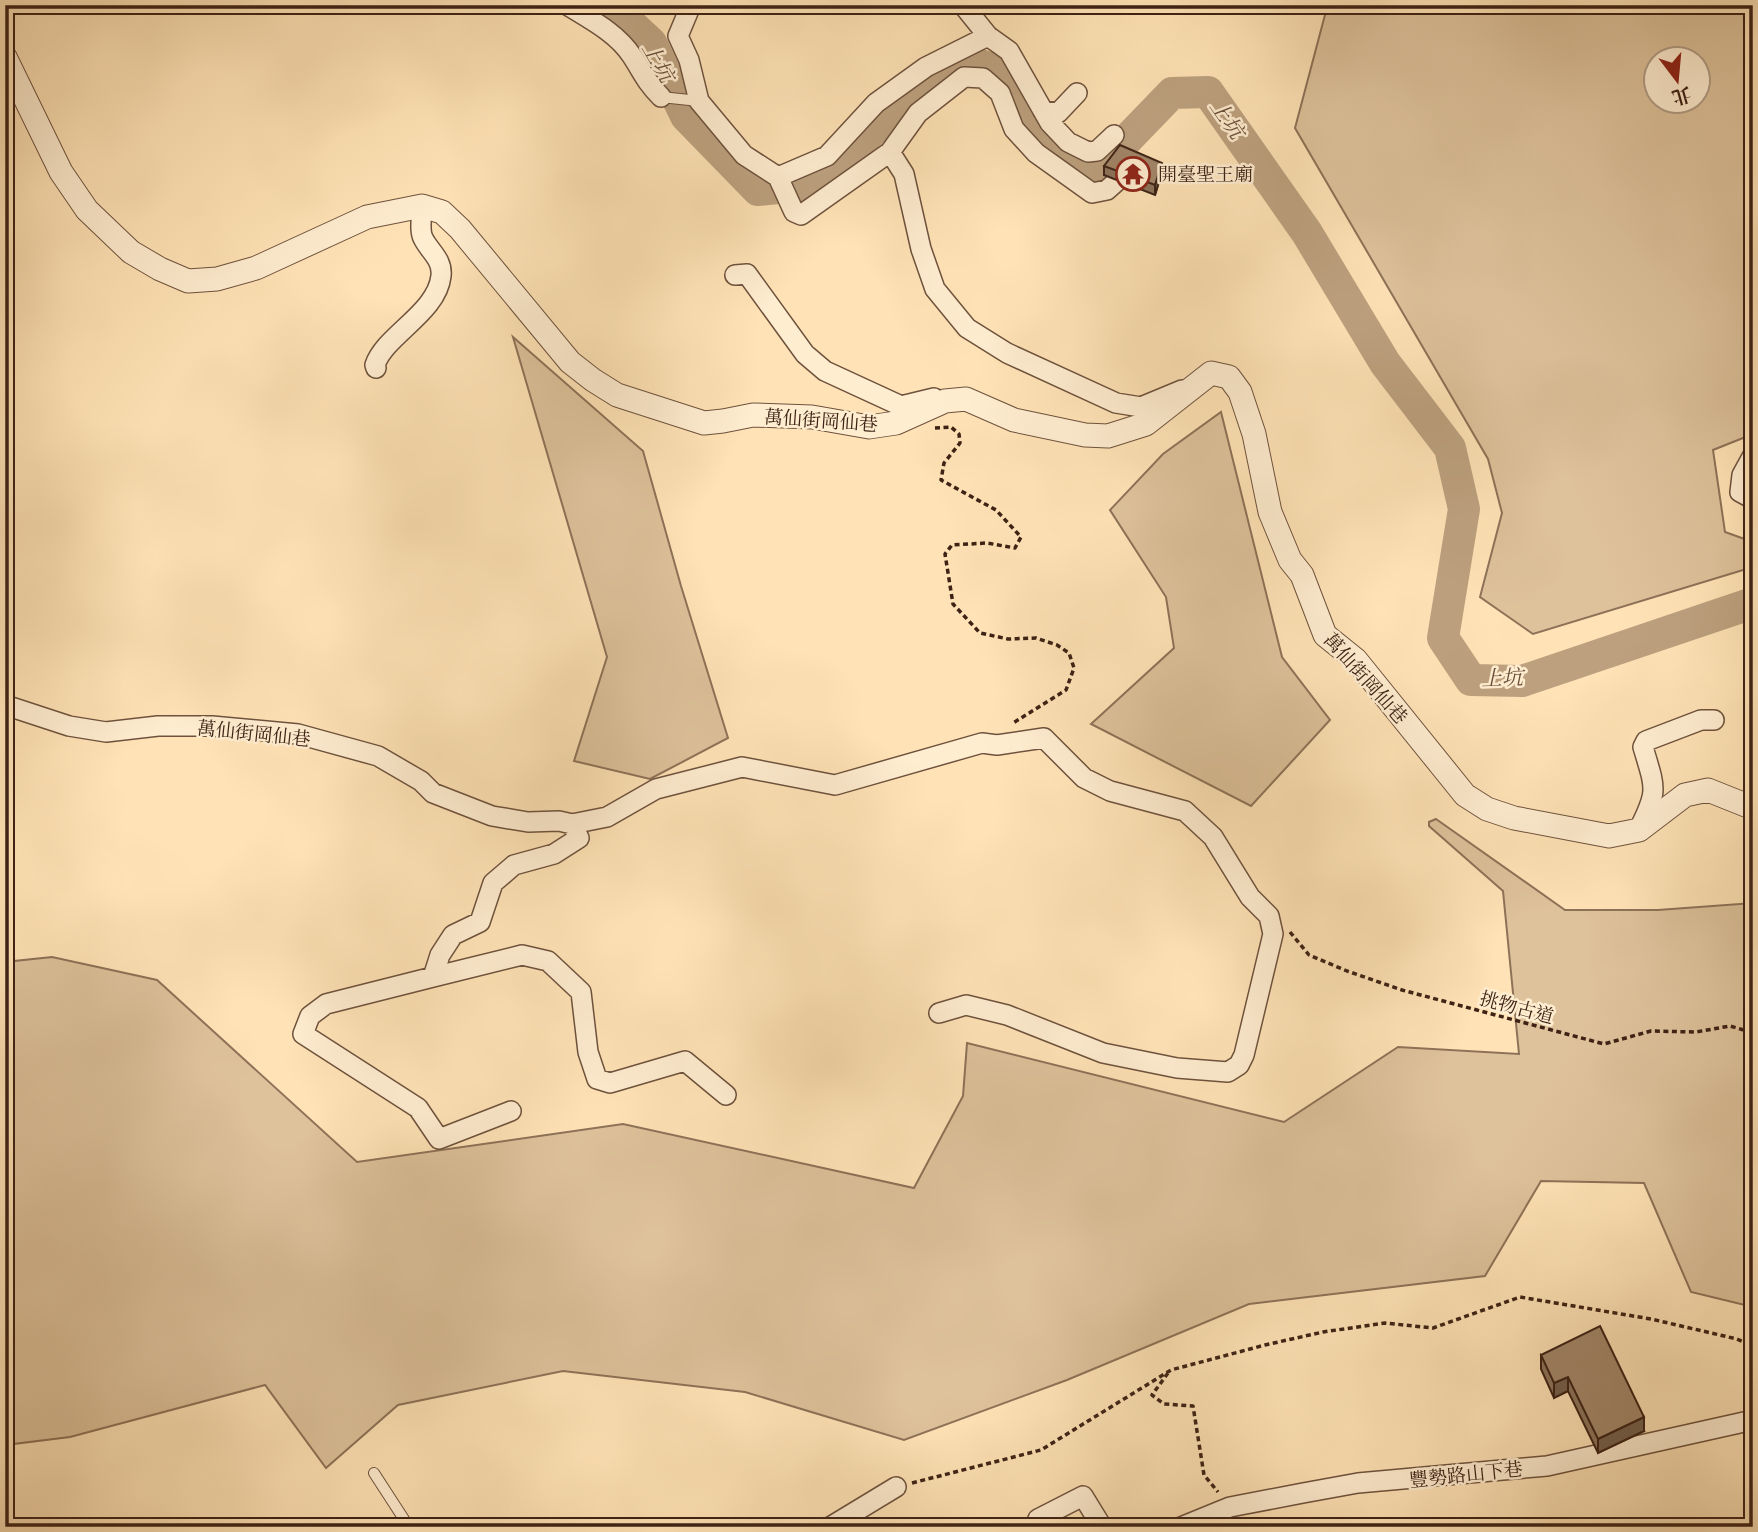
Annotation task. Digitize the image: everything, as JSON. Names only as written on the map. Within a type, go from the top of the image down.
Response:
[{"type":"street","points":[[567,5],[609,31],[631,55],[646,81],[660,97]]},
{"type":"street","points":[[691,5],[678,36],[689,60],[699,101],[744,155],[778,177],[794,212],[801,215],[890,152],[918,114],[964,77],[983,78],[1000,93],[1014,129],[1036,153],[1092,192],[1107,190],[1128,172]]},
{"type":"street","points":[[963,5],[988,36],[1009,51],[1050,123],[1068,142],[1088,152],[1097,151],[1114,135]]},
{"type":"street","points":[[778,177],[827,156],[876,103],[926,66],[988,36]]},
{"type":"street","points":[[5,57],[61,173],[87,210],[131,252],[188,281],[217,279],[256,268],[366,217],[422,206],[421,235],[440,262],[442,277],[413,323],[379,352],[376,368]]},
{"type":"street","points":[[1043,111],[1058,113],[1077,93]]},
{"type":"street","points":[[890,152],[904,174],[921,249],[935,289],[967,328],[1007,353],[1116,403],[1142,407],[1192,386]]},
{"type":"street","name":"萬仙街岡仙巷","points":[[422,206],[442,212],[460,229],[570,362],[617,395],[704,423],[723,422],[752,415],[812,417],[869,427],[896,423],[945,401],[966,398],[1014,419],[1085,435],[1108,436],[1146,424],[1211,373],[1229,377],[1240,392],[1254,434],[1270,512],[1290,560],[1302,575],[1325,635],[1356,660],[1465,795],[1487,809],[1514,818],[1609,836],[1639,830],[1685,795],[1708,790],[1753,808]]},
{"type":"street","points":[[735,275],[747,274],[805,355],[825,372],[901,406],[936,398],[945,401]]},
{"type":"street","points":[[1753,455],[1742,475],[1740,492],[1753,499]]},
{"type":"street","name":"萬仙街岡仙巷","points":[[5,705],[69,726],[106,732],[158,726],[212,726],[298,734],[378,756],[421,781],[433,793],[492,816],[528,822],[559,821],[572,824],[607,817],[656,789],[742,767],[835,785],[982,743],[997,745],[1044,738],[1084,778],[1110,791],[1185,811],[1213,837],[1250,897],[1269,916]]},
{"type":"street","points":[[1639,830],[1653,802],[1654,784],[1643,747],[1646,741],[1701,720],[1714,720]]},
{"type":"street","points":[[433,977],[440,955],[453,934],[480,922],[493,883],[514,865],[554,854],[579,838],[572,824]]},
{"type":"street","points":[[939,1013],[966,1005],[1007,1016],[1103,1054],[1177,1068],[1228,1072],[1240,1065],[1244,1055],[1273,933],[1269,916]]},
{"type":"street","points":[[511,1111],[439,1139],[418,1108],[303,1034],[310,1016],[326,1004],[522,954],[548,961],[581,992],[588,1052],[597,1079],[610,1083],[685,1061],[726,1096]]},
{"type":"street","name":"豐勢路山下巷","points":[[1181,1527],[1230,1507],[1358,1483],[1548,1466],[1753,1420]]},
{"type":"street","points":[[830,1527],[896,1487]]},
{"type":"street","points":[[1038,1519],[1083,1496],[1102,1527]]},
{"type":"lane","points":[[660,97],[699,101]]},
{"type":"lane","points":[[374,1473],[410,1527]]},
{"type":"path","points":[[927,429],[951,427],[959,434],[960,443],[944,463],[942,480],[996,510],[1021,537],[1014,548],[987,544],[952,545],[945,554],[953,604],[980,633],[1008,639],[1036,639],[1057,645],[1069,653],[1074,668],[1066,690],[982,743]]},
{"type":"path","name":"挑物古道","points":[[1269,916],[1283,925],[1310,955],[1402,990],[1604,1044],[1651,1031],[1696,1032],[1730,1026],[1747,1031],[1750,1058],[1753,1061]]},
{"type":"path","points":[[896,1487],[1041,1450],[1171,1370],[1324,1332],[1385,1323],[1433,1328],[1520,1297],[1651,1319],[1737,1339],[1753,1346]]},
{"type":"path","points":[[1171,1370],[1152,1395],[1164,1404],[1193,1406],[1204,1475],[1230,1507]]},
{"type":"shaded area","points":[[1324,5],[1743,5],[1753,29],[1753,434],[1713,450],[1725,532],[1753,542],[1753,567],[1533,634],[1480,597],[1502,513],[1488,459],[1295,128],[1326,11]]},
{"type":"shaded area","points":[[513,337],[643,451],[728,738],[650,779],[574,761],[607,657]]},
{"type":"shaded area","points":[[1221,412],[1282,657],[1330,720],[1251,806],[1091,724],[1174,648],[1166,597],[1110,510],[1163,454]]},
{"type":"shaded area","points":[[1436,819],[1565,910],[1658,910],[1753,903],[1753,1307],[1691,1292],[1644,1183],[1541,1181],[1485,1276],[1249,1304],[1067,1380],[904,1440],[745,1392],[563,1371],[398,1405],[326,1468],[265,1385],[70,1437],[5,1445],[5,962],[52,957],[157,980],[357,1162],[623,1124],[914,1188],[963,1096],[967,1043],[1284,1122],[1398,1047],[1519,1054],[1503,891],[1429,826],[1429,822]]},
{"type":"building","points":[[1120,145],[1162,163],[1155,185],[1104,166]]},
{"type":"building","points":[[1600,1326],[1644,1417],[1598,1439],[1568,1377],[1554,1383],[1541,1355]]},
{"type":"waterway","name":"上坑","points":[[610,5],[651,43],[686,116],[758,190],[819,184],[877,126],[962,59],[1001,72],[1034,131],[1062,159],[1093,171],[1172,93],[1208,92],[1307,233],[1385,363],[1450,448],[1464,509],[1443,638],[1471,680],[1522,681],[1753,603]]},
{"type":"place","name":"開臺聖王廟","points":[[1133,174]]}]
